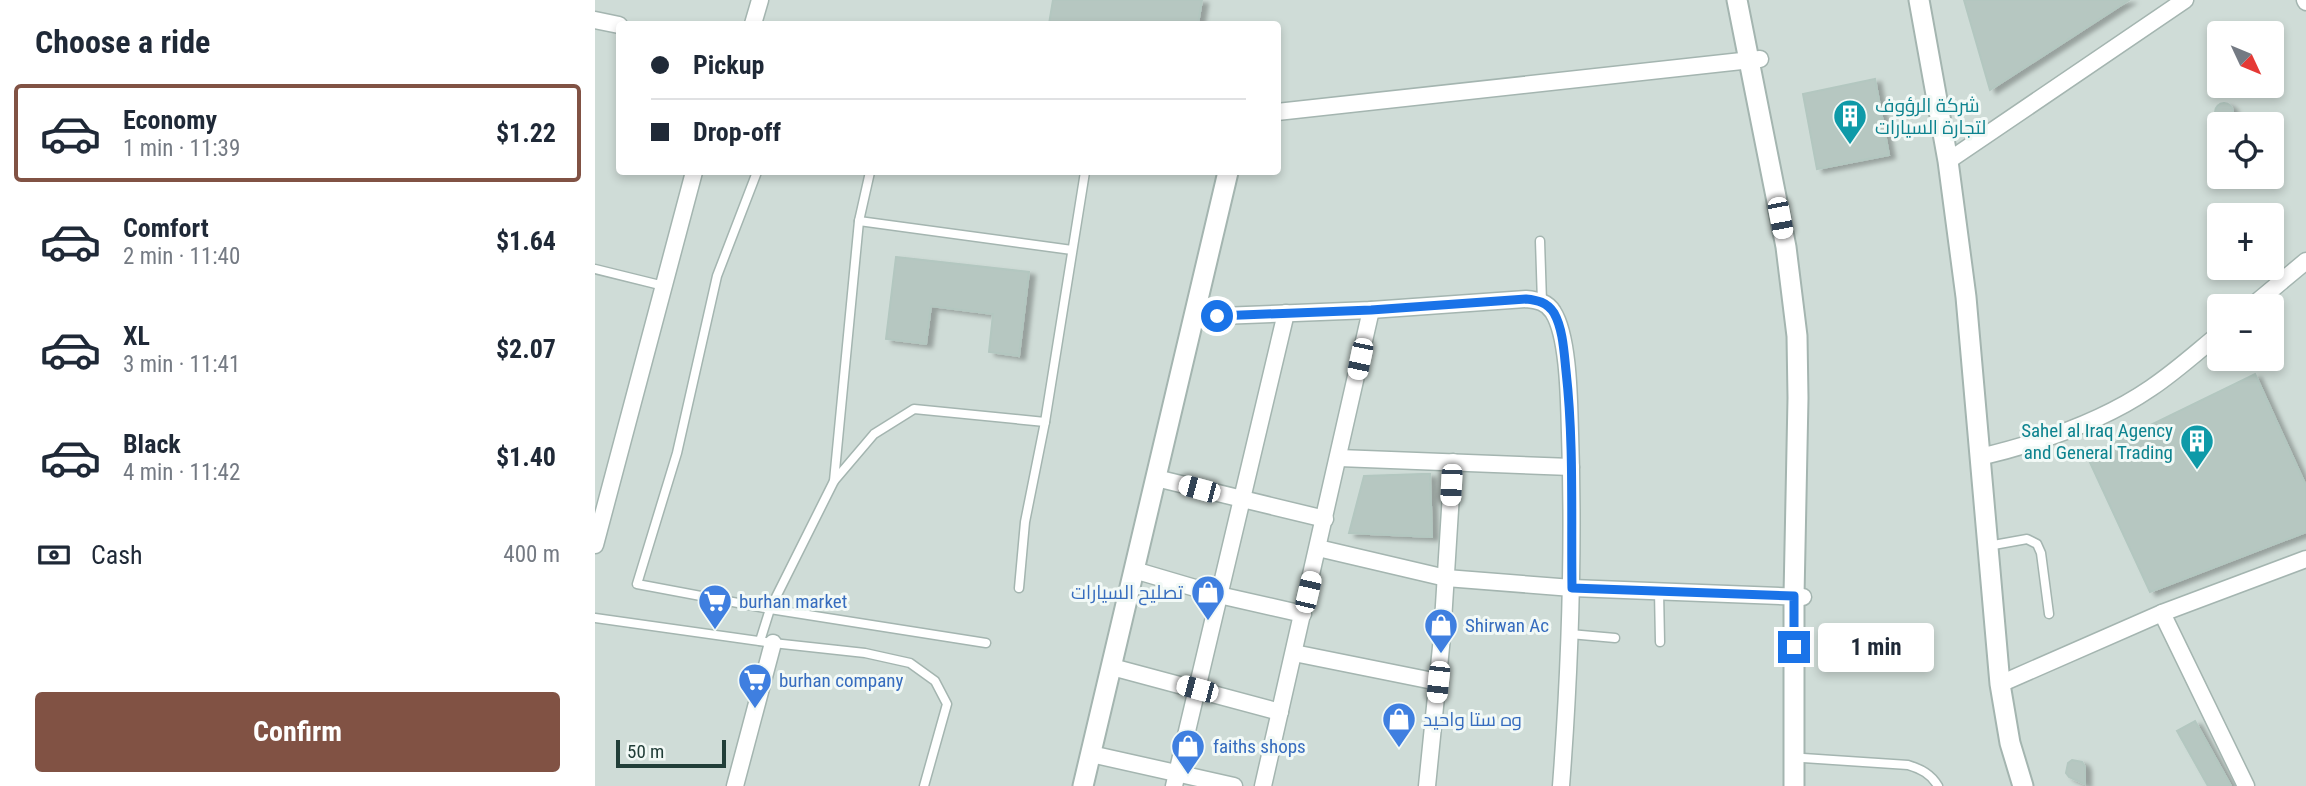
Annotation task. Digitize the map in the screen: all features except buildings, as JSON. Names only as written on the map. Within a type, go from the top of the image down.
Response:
[{"type":"street","points":[[754,21],[760,0]]},
{"type":"street","points":[[1737,0],[1754,60]]},
{"type":"street","points":[[1750,0],[1754,60],[1802,335],[1798,398],[1798,597],[1803,786]]},
{"type":"street","points":[[1919,0],[1948,161],[1966,297],[2000,684],[2010,743],[2023,786]]},
{"type":"street","points":[[1948,161],[2185,0]]},
{"type":"street","points":[[595,20],[616,24]]},
{"type":"street","points":[[1281,112],[1754,60]]},
{"type":"street","points":[[595,545],[693,175]]},
{"type":"street","points":[[1083,786],[1227,175]]},
{"type":"street","points":[[2266,294],[2306,261]]},
{"type":"street","points":[[1194,317],[1371,310],[1526,299],[1542,302],[1552,310],[1557,319],[1562,343],[1569,407],[1571,467],[1572,588],[1561,786]]},
{"type":"street","points":[[1263,786],[1371,310]]},
{"type":"street","points":[[1175,780],[1286,313]]},
{"type":"street","points":[[1980,457],[2040,441],[2120,405],[2168,376],[2207,344]]},
{"type":"street","points":[[1339,458],[1571,467]]},
{"type":"street","points":[[1427,786],[1438,682],[1453,462]]},
{"type":"street","points":[[1156,478],[1325,519]]},
{"type":"street","points":[[1318,548],[1446,578],[1572,588],[1798,597]]},
{"type":"street","points":[[2000,684],[2162,613],[2306,559]]},
{"type":"street","points":[[1134,570],[1219,595],[1303,614]]},
{"type":"street","points":[[2162,613],[2246,786]]},
{"type":"street","points":[[735,786],[767,642]]},
{"type":"street","points":[[1294,653],[1438,682]]},
{"type":"street","points":[[1112,667],[1280,712]]},
{"type":"street","points":[[1794,786],[1800,751]]},
{"type":"street","points":[[1091,754],[1175,780],[1234,786]]},
{"type":"lane","points":[[756,175],[717,276],[677,453],[637,584],[770,609],[986,643]]},
{"type":"lane","points":[[834,481],[859,221],[869,175]]},
{"type":"lane","points":[[1019,587],[1025,522],[1045,422],[1084,175]]},
{"type":"lane","points":[[859,221],[1072,250]]},
{"type":"lane","points":[[1540,241],[1542,302]]},
{"type":"lane","points":[[595,269],[664,286]]},
{"type":"lane","points":[[767,642],[770,609],[834,481],[874,434],[914,410],[1045,422]]},
{"type":"lane","points":[[1988,546],[2027,539],[2037,544],[2041,553],[2049,614]]},
{"type":"lane","points":[[1659,591],[1660,642]]},
{"type":"lane","points":[[595,618],[865,653],[910,663],[935,681],[947,704],[924,786]]},
{"type":"lane","points":[[1570,634],[1615,638]]},
{"type":"lane","points":[[1800,751],[1908,765],[1934,779],[1938,786]]},
{"type":"shaded area","points":[[595,0],[2306,0],[2306,786],[595,786]]},
{"type":"place","name":"شركة الرؤوف لتجارة السيارات","points":[[1850,146]]},
{"type":"place","name":"Sahel al Iraq Agency and General Trading","points":[[2197,471]]},
{"type":"place","name":"تصليح السيارات","points":[[1208,622]]},
{"type":"place","name":"burhan market","points":[[715,631]]},
{"type":"place","name":"Shirwan Ac","points":[[1441,655]]},
{"type":"place","name":"burhan company","points":[[755,710]]},
{"type":"place","name":"وه ستا واحید","points":[[1399,749]]},
{"type":"place","name":"faiths shops","points":[[1188,776]]},
{"type":"route","points":[[1217,316],[1371,310],[1526,299],[1546,304],[1557,319],[1565,360],[1571,467],[1572,588],[1794,596],[1794,647]]}]
